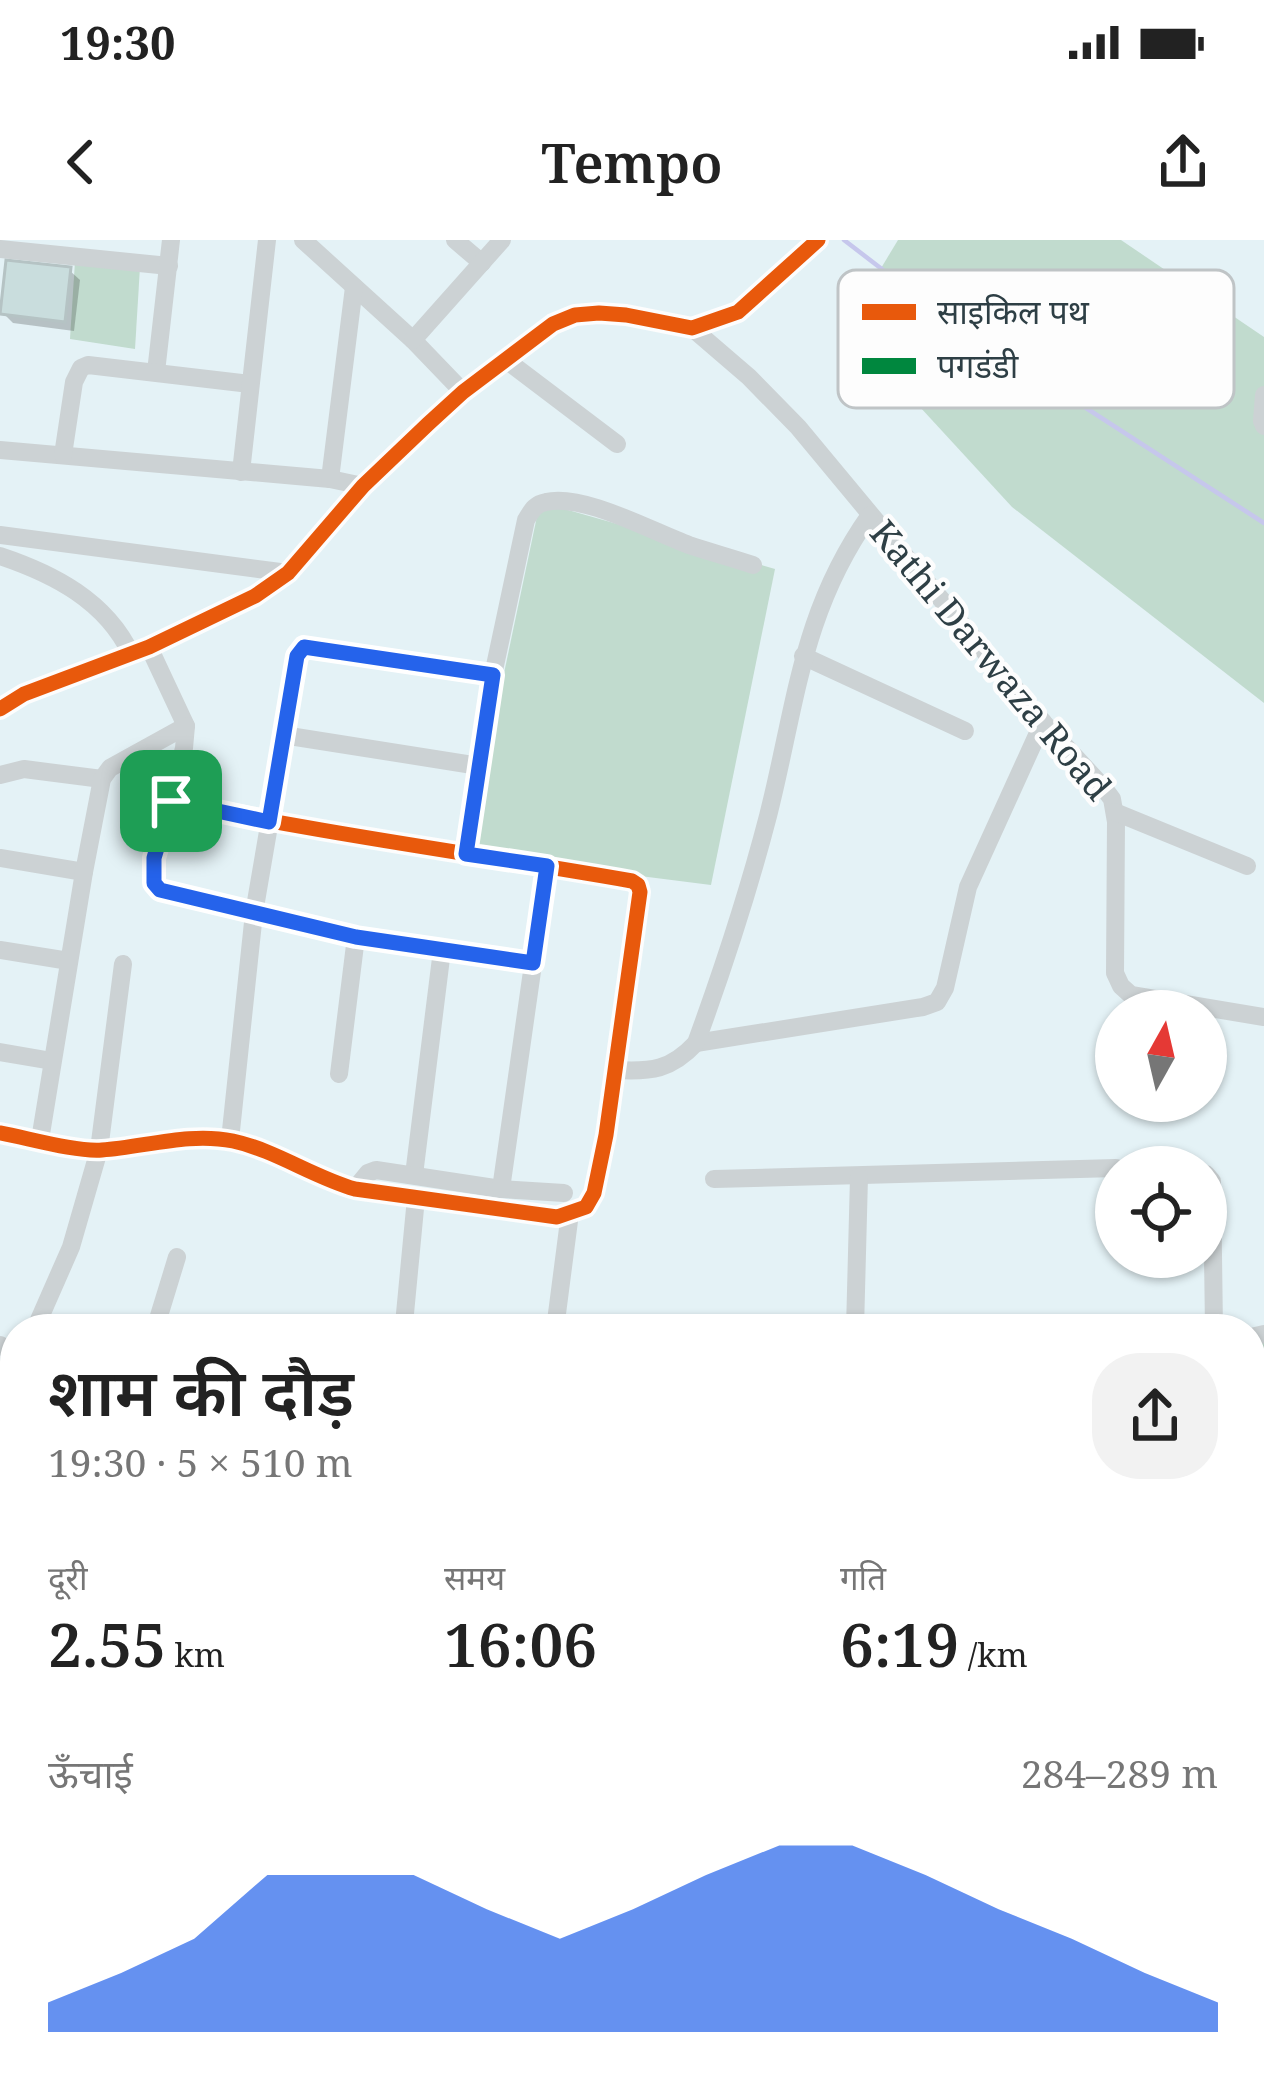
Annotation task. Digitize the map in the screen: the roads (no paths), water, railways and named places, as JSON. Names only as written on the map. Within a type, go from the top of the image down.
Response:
[{"type":"street","points":[[156,372],[171,240]]},
{"type":"street","points":[[241,472],[267,240]]},
{"type":"street","points":[[303,240],[463,392]]},
{"type":"street","points":[[455,240],[482,262]]},
{"type":"street","points":[[413,340],[502,240]]},
{"type":"street","points":[[0,709],[24,694],[140,651],[255,596],[288,573],[363,486],[463,392],[536,334],[575,315],[626,315],[692,328],[738,312],[818,240]]},
{"type":"street","points":[[0,250],[169,266]]},
{"type":"street","points":[[331,479],[354,287]]},
{"type":"street","name":"Kathi Darwaza Road","points":[[692,328],[798,427],[1042,722],[1112,799],[1115,973],[1120,986],[1131,994],[1264,1017]]},
{"type":"street","points":[[506,360],[617,444]]},
{"type":"street","points":[[63,455],[74,382],[88,365],[250,385]]},
{"type":"street","points":[[1264,395],[1264,427]]},
{"type":"street","points":[[0,449],[331,479],[363,486]]},
{"type":"street","points":[[466,854],[493,675],[526,520],[540,502],[558,500],[590,507],[753,565]]},
{"type":"street","points":[[616,1070],[663,1068],[696,1043],[769,813],[803,656],[834,573],[870,515]]},
{"type":"street","points":[[0,535],[288,573]]},
{"type":"street","points":[[0,556],[60,580],[107,615],[140,651],[185,726],[184,748],[154,858],[154,883],[160,890],[356,937],[533,963]]},
{"type":"street","points":[[230,1140],[254,914],[297,656],[304,647],[493,675]]},
{"type":"street","points":[[803,656],[965,730]]},
{"type":"street","points":[[696,1043],[937,1002],[946,988],[968,887],[1042,722]]},
{"type":"street","points":[[40,1140],[102,779],[110,769],[185,726]]},
{"type":"street","points":[[283,735],[479,766]]},
{"type":"street","points":[[0,775],[23,770],[102,779]]},
{"type":"street","points":[[0,1132],[99,1150],[199,1138],[230,1140],[355,1189],[557,1216],[586,1208],[594,1193],[616,1070],[638,885],[171,801]]},
{"type":"street","points":[[1115,812],[1247,866]]},
{"type":"street","points":[[0,858],[84,872]]},
{"type":"street","points":[[501,1189],[547,866]]},
{"type":"street","points":[[339,1074],[356,937]]},
{"type":"street","points":[[0,950],[69,961]]},
{"type":"street","points":[[413,1175],[442,950]]},
{"type":"street","points":[[42,1314],[71,1247],[99,1150],[123,964]]},
{"type":"street","points":[[0,1052],[52,1061]]},
{"type":"street","points":[[714,1179],[1095,1168]]},
{"type":"street","points":[[355,1189],[371,1171],[564,1193]]},
{"type":"street","points":[[855,1314],[859,1177]]},
{"type":"street","points":[[405,1314],[416,1198]]},
{"type":"street","points":[[555,1314],[570,1213]]},
{"type":"street","points":[[160,1314],[177,1257]]},
{"type":"street","points":[[1213,1278],[1214,1314]]},
{"type":"waterway","points":[[844,240],[883,270]]},
{"type":"waterway","points":[[1086,408],[1264,523]]}]
